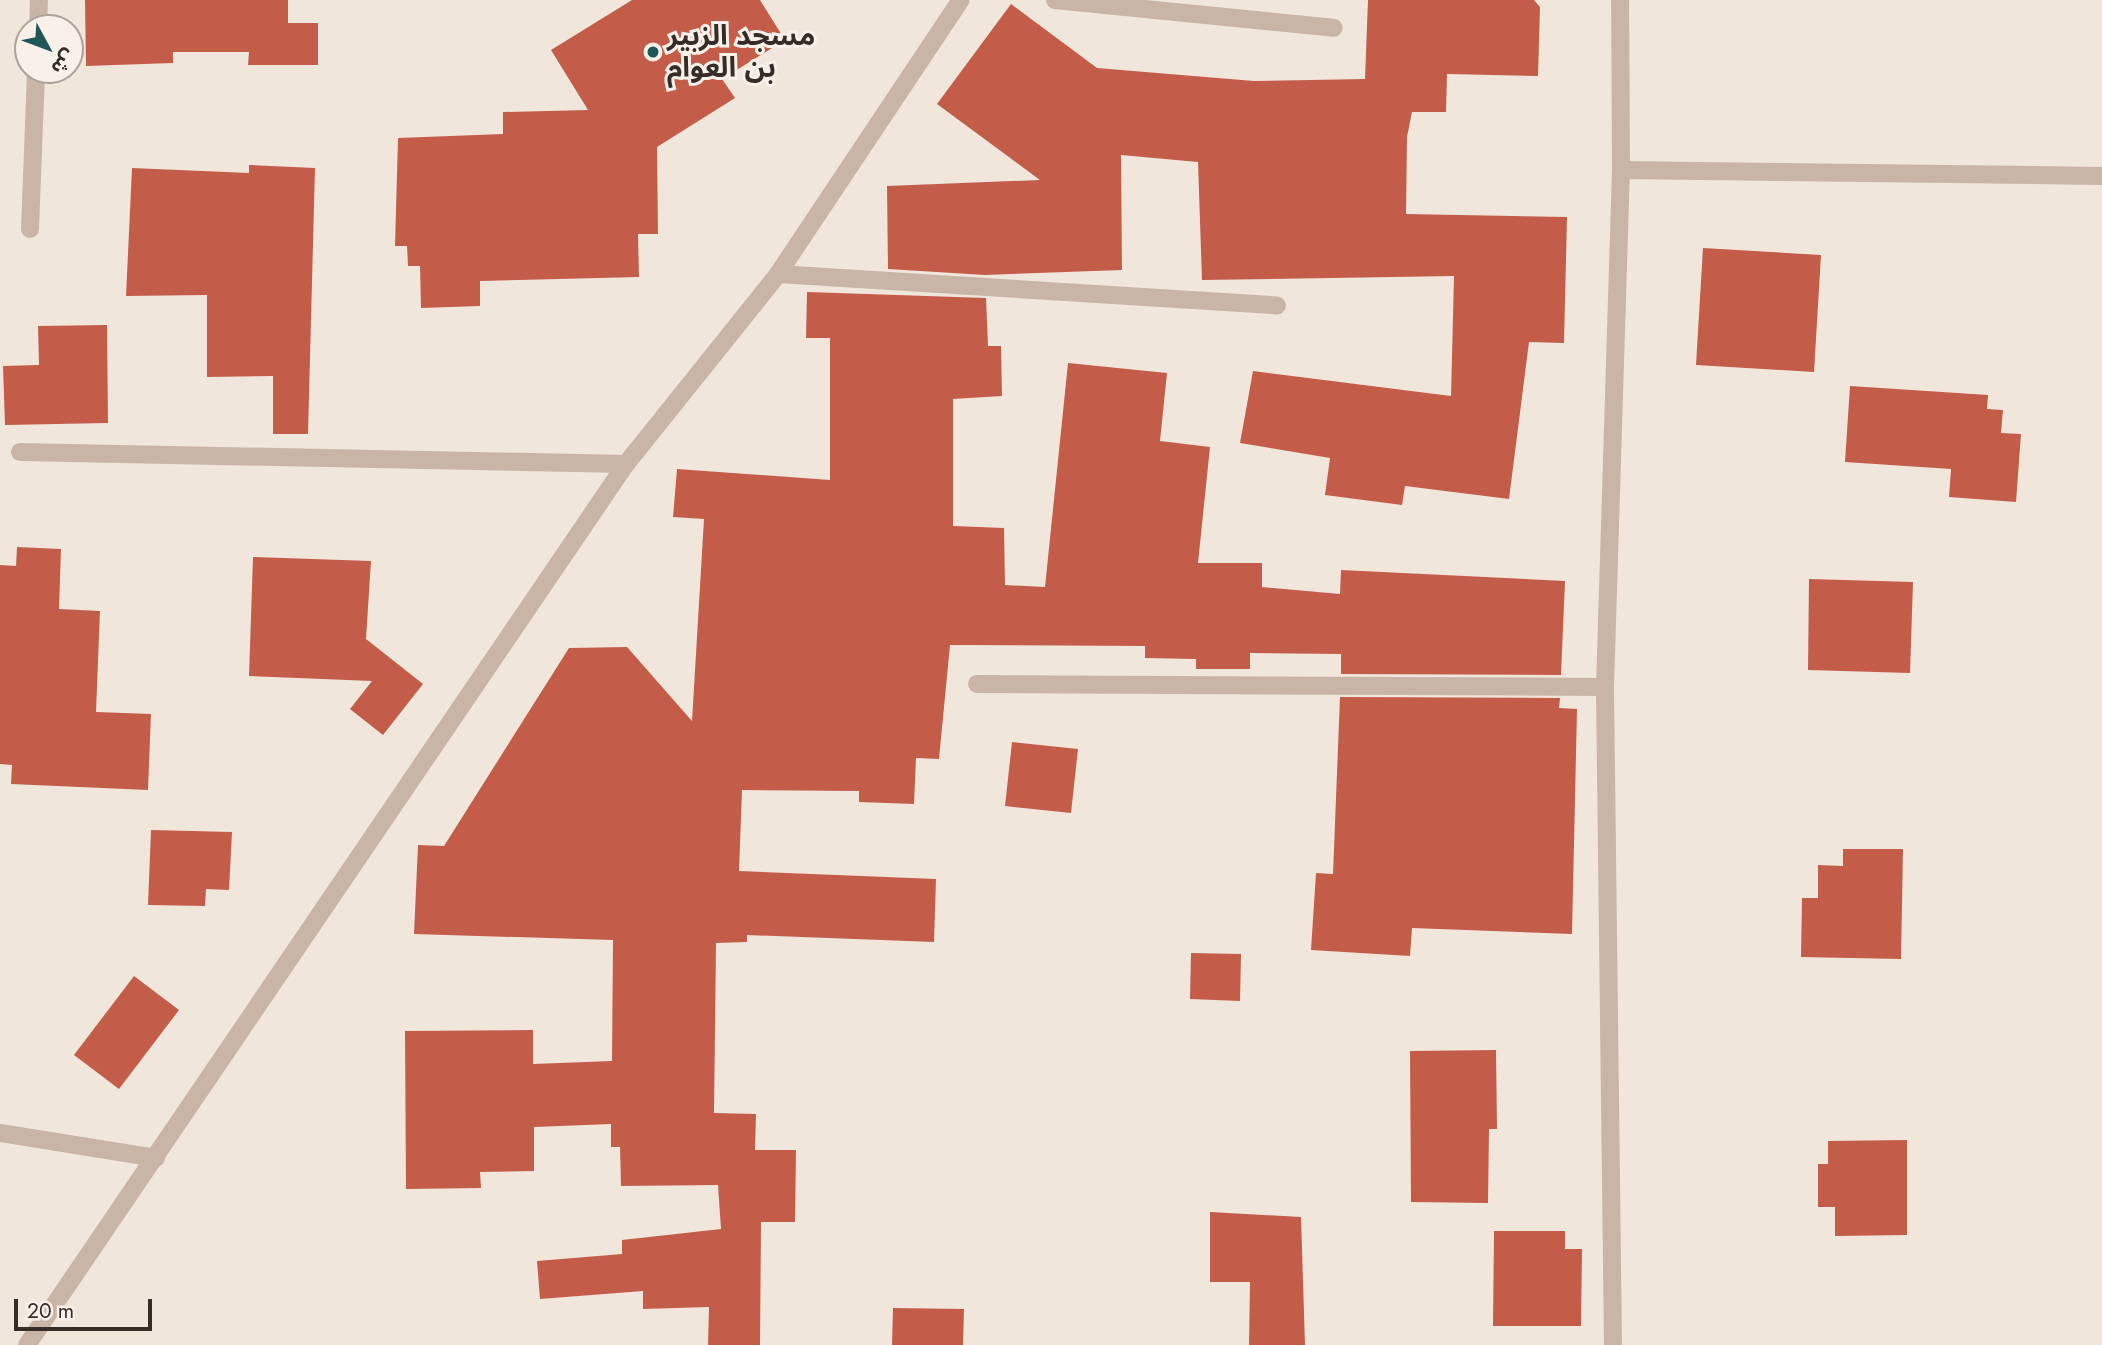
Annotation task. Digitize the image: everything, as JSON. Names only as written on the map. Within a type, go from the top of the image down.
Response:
[{"type":"street","points":[[27,1345],[626,464],[778,274],[961,0]]},
{"type":"street","points":[[1055,0],[1334,28]]},
{"type":"street","points":[[1613,1345],[1605,687],[1622,170],[1620,0]]},
{"type":"street","points":[[30,229],[35,84]]},
{"type":"street","points":[[1622,170],[2102,176]]},
{"type":"street","points":[[778,274],[1277,305]]},
{"type":"street","points":[[20,452],[626,464]]},
{"type":"street","points":[[976,684],[1605,687]]},
{"type":"street","points":[[0,1133],[156,1158]]},
{"type":"building","points":[[85,0],[288,0],[288,23],[318,23],[318,65],[248,65],[249,52],[173,52],[173,63],[86,66]]},
{"type":"building","points":[[632,0],[760,0],[785,40],[722,79],[735,98],[657,147],[658,234],[638,234],[639,277],[480,281],[480,306],[421,308],[420,266],[408,266],[407,246],[395,246],[398,138],[503,134],[503,112],[588,110],[551,50]]},
{"type":"building","points":[[1368,0],[1534,0],[1540,7],[1538,76],[1447,74],[1446,112],[1412,112],[1407,137],[1406,214],[1567,217],[1564,343],[1529,342],[1509,499],[1405,486],[1402,505],[1325,495],[1330,458],[1240,443],[1253,371],[1451,396],[1454,276],[1202,280],[1198,162],[1121,155],[1122,270],[985,275],[888,269],[887,186],[1040,180],[937,104],[1011,4],[1097,68],[1254,81],[1365,79]]},
{"type":"building","points":[[249,165],[315,168],[308,434],[273,434],[273,376],[207,377],[207,295],[126,296],[132,168],[249,173]]},
{"type":"building","points":[[1703,248],[1821,255],[1814,372],[1696,365]]},
{"type":"building","points":[[807,292],[986,298],[988,346],[1001,346],[1002,396],[953,399],[953,526],[1004,528],[1005,585],[1045,587],[1068,363],[1167,373],[1160,441],[1210,447],[1198,563],[1262,563],[1262,587],[1340,594],[1341,570],[1565,581],[1561,675],[1341,674],[1341,654],[1250,653],[1250,669],[1196,669],[1196,659],[1145,658],[1145,646],[950,645],[939,759],[916,758],[914,804],[859,802],[859,791],[742,790],[739,871],[936,879],[934,942],[747,935],[747,942],[716,943],[714,1113],[756,1114],[755,1150],[796,1150],[795,1222],[761,1222],[760,1345],[708,1345],[709,1307],[643,1309],[643,1291],[540,1299],[537,1261],[622,1254],[622,1240],[721,1229],[718,1185],[621,1186],[620,1147],[611,1147],[611,1124],[534,1127],[534,1171],[480,1172],[481,1188],[406,1189],[405,1031],[533,1030],[533,1064],[612,1061],[613,940],[414,934],[418,845],[444,846],[569,648],[627,647],[692,721],[704,519],[673,517],[677,469],[830,480],[830,338],[806,338]]},
{"type":"building","points":[[107,325],[108,423],[5,425],[3,366],[39,365],[38,326]]},
{"type":"building","points":[[1850,386],[1988,395],[1987,409],[2003,410],[2001,433],[2021,434],[2016,502],[1949,497],[1951,469],[1845,462]]},
{"type":"building","points":[[17,547],[61,549],[59,609],[100,611],[96,712],[151,714],[148,790],[11,784],[12,765],[0,764],[0,565],[16,566]]},
{"type":"building","points":[[253,557],[371,561],[366,639],[423,684],[383,735],[350,709],[372,681],[249,676]]},
{"type":"building","points":[[1809,579],[1913,582],[1910,673],[1808,670]]},
{"type":"building","points":[[1340,697],[1560,698],[1559,708],[1577,709],[1572,934],[1412,928],[1410,956],[1311,950],[1316,873],[1333,874]]},
{"type":"building","points":[[1012,742],[1078,749],[1071,813],[1005,806]]},
{"type":"building","points":[[151,830],[232,832],[229,890],[206,889],[205,906],[148,905]]},
{"type":"building","points":[[1843,849],[1903,849],[1901,959],[1801,957],[1802,898],[1818,898],[1818,865],[1843,866]]},
{"type":"building","points":[[1191,953],[1241,954],[1240,1001],[1190,999]]},
{"type":"building","points":[[134,976],[179,1010],[119,1089],[74,1055]]},
{"type":"building","points":[[1496,1050],[1497,1129],[1489,1129],[1488,1203],[1411,1202],[1410,1051]]},
{"type":"building","points":[[1907,1140],[1907,1235],[1835,1236],[1835,1207],[1818,1207],[1818,1164],[1828,1164],[1828,1141]]},
{"type":"building","points":[[1210,1212],[1301,1217],[1305,1345],[1249,1345],[1250,1282],[1210,1282]]},
{"type":"building","points":[[1494,1231],[1565,1231],[1565,1249],[1582,1249],[1581,1326],[1493,1326]]},
{"type":"building","points":[[893,1308],[964,1309],[963,1345],[892,1345]]},
{"type":"place","name":"مسجد الزبير بن العوام","points":[[653,52]]}]
